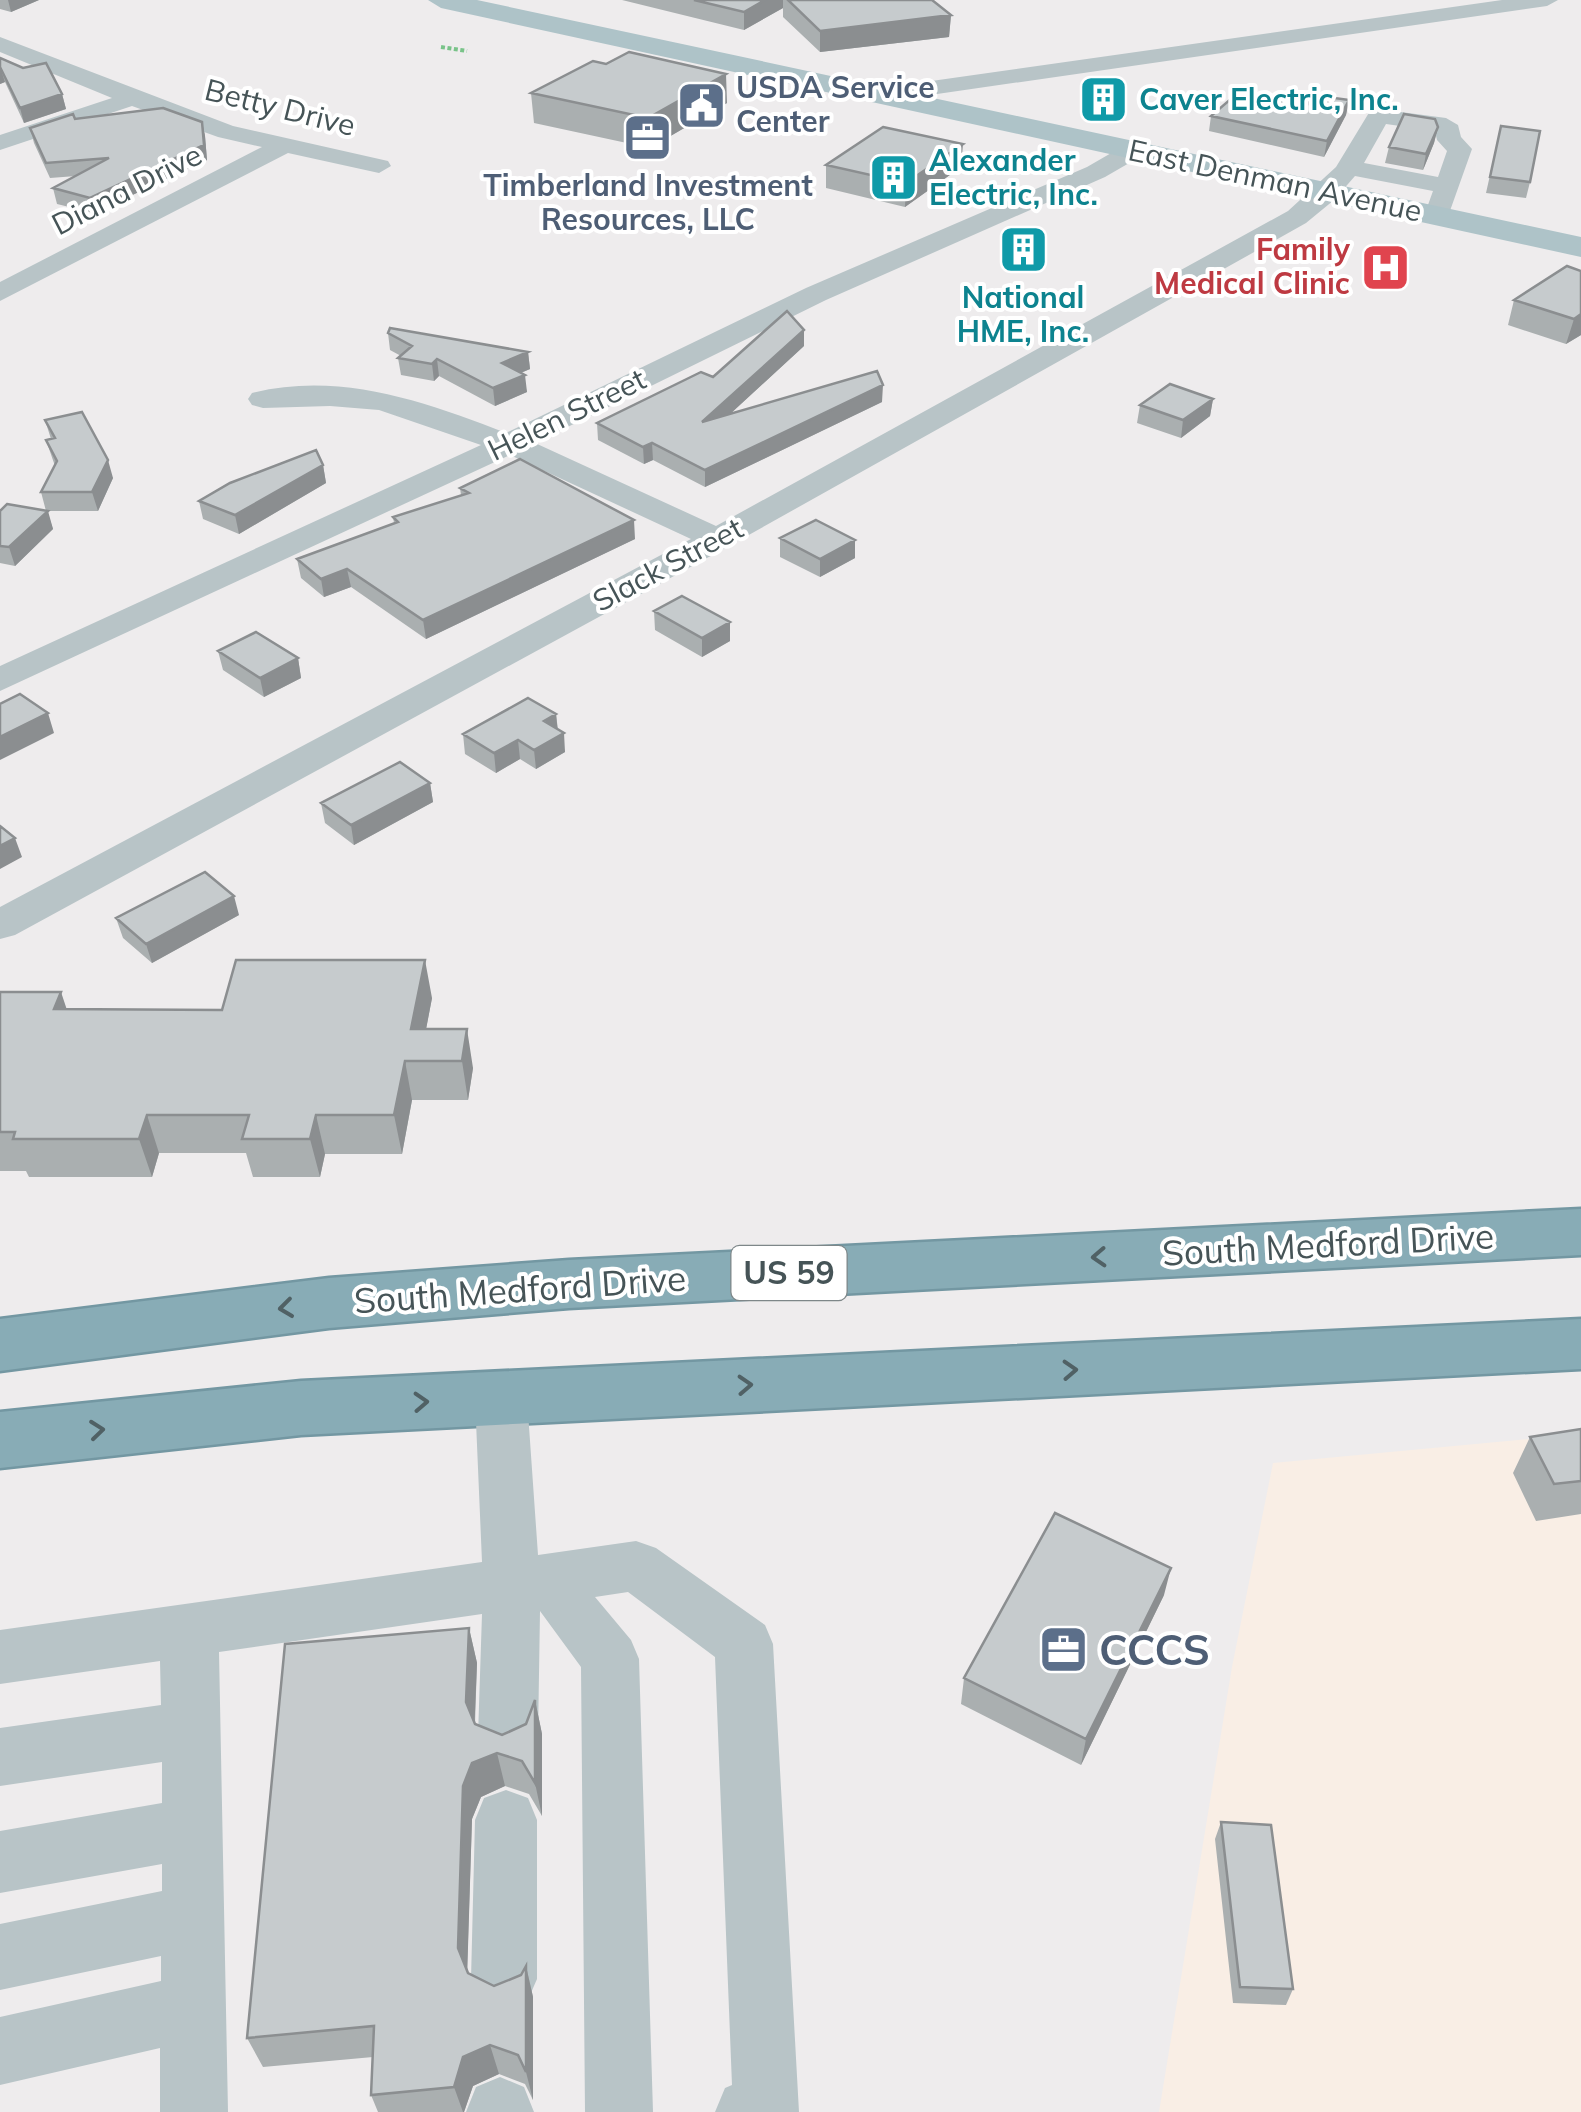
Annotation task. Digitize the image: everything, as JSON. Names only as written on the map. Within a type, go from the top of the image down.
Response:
[{"type":"highway","name":"South Medford Drive","points":[[0,1345],[330,1303],[569,1284],[1581,1232]]},
{"type":"highway","points":[[0,1440],[301,1408],[1581,1344]]},
{"type":"main road","name":"East Denman Avenue","points":[[441,0],[1134,150],[1340,181],[1437,216],[1581,247]]},
{"type":"street","points":[[882,95],[1546,0]]},
{"type":"street","name":"Betty Drive","points":[[0,44],[131,99],[227,132],[379,166]]},
{"type":"street","points":[[0,143],[131,99]]},
{"type":"street","points":[[1437,216],[1449,187],[1460,149],[1449,140],[1446,125],[1378,116],[1340,181],[1449,187]]},
{"type":"street","name":"Diana Drive","points":[[0,293],[285,145]]},
{"type":"street","name":"Helen Street","points":[[0,680],[506,446],[816,294],[1096,172],[1134,150]]},
{"type":"street","name":"Slack Street","points":[[0,924],[716,539],[1297,217],[1340,181]]},
{"type":"street","points":[[263,400],[351,396],[397,404],[506,446],[537,453],[716,539]]},
{"type":"street","points":[[500,1398],[537,1580],[508,1736]]},
{"type":"street","points":[[0,1657],[636,1566],[744,1644],[767,2106],[748,2112]]},
{"type":"street","points":[[537,1580],[564,1603],[610,1658],[619,2112]]},
{"type":"street","points":[[189,1631],[194,2112]]},
{"type":"street","points":[[0,1756],[191,1729]]},
{"type":"street","points":[[504,1979],[506,1820]]},
{"type":"street","points":[[0,1862],[194,1828]]},
{"type":"street","points":[[0,1957],[192,1918]]},
{"type":"street","points":[[0,2051],[191,2008]]},
{"type":"path","points":[[441,47],[466,51]]},
{"type":"shaded area","points":[[1551,1437],[1581,1471],[1581,2112],[1159,2112],[1232,1667],[1273,1463]]},
{"type":"building","points":[[694,0],[765,0],[744,12]]},
{"type":"building","points":[[788,0],[932,0],[951,15],[820,31]]},
{"type":"building","points":[[629,52],[726,74],[648,118],[531,93],[593,61],[606,64]]},
{"type":"building","points":[[0,58],[23,68],[46,63],[62,94],[20,108],[0,67]]},
{"type":"building","points":[[1240,91],[1308,104],[1313,95],[1349,100],[1327,141],[1211,116]]},
{"type":"building","points":[[163,108],[202,122],[204,145],[90,198],[53,188],[109,158],[46,163],[30,128],[73,114],[75,119]]},
{"type":"building","points":[[1404,114],[1435,119],[1438,127],[1426,154],[1389,147]]},
{"type":"building","points":[[1501,126],[1540,131],[1530,182],[1490,177]]},
{"type":"building","points":[[883,127],[963,144],[906,183],[826,165]]},
{"type":"building","points":[[1567,266],[1581,271],[1581,314],[1574,319],[1514,300]]},
{"type":"building","points":[[787,311],[804,330],[702,422],[877,371],[883,385],[705,470],[652,443],[643,447],[597,423],[701,372],[713,377]]},
{"type":"building","points":[[390,328],[528,352],[502,363],[525,375],[493,388],[437,359],[432,364],[398,358],[412,346],[388,333]]},
{"type":"building","points":[[1170,384],[1213,399],[1183,420],[1140,405]]},
{"type":"building","points":[[82,412],[108,460],[92,492],[41,492],[57,461],[46,440],[55,438],[45,420]]},
{"type":"building","points":[[316,450],[323,465],[235,515],[199,501],[230,483]]},
{"type":"building","points":[[520,459],[634,520],[423,620],[347,569],[321,579],[297,559],[398,522],[393,517],[469,493],[460,488]]},
{"type":"building","points":[[7,504],[48,511],[9,547],[0,546],[0,511]]},
{"type":"building","points":[[816,520],[855,540],[820,559],[780,538]]},
{"type":"building","points":[[682,596],[730,622],[702,638],[654,611]]},
{"type":"building","points":[[256,632],[298,658],[260,678],[218,651]]},
{"type":"building","points":[[20,694],[48,713],[0,737],[0,704]]},
{"type":"building","points":[[528,698],[556,714],[544,721],[564,733],[534,750],[518,740],[494,753],[463,734]]},
{"type":"building","points":[[400,762],[430,783],[351,825],[321,803]]},
{"type":"building","points":[[0,826],[15,838],[0,846]]},
{"type":"building","points":[[205,872],[234,896],[146,944],[116,918]]},
{"type":"building","points":[[236,960],[425,960],[411,1029],[467,1029],[462,1061],[405,1061],[394,1115],[316,1115],[310,1139],[242,1139],[249,1115],[147,1115],[139,1139],[13,1139],[15,1132],[0,1132],[0,992],[61,992],[54,1009],[222,1010]]},
{"type":"building","points":[[1581,1429],[1581,1481],[1554,1484],[1530,1437]]},
{"type":"building","name":"CCCS","points":[[1055,1513],[1171,1568],[1086,1739],[964,1678]]},
{"type":"building","points":[[469,1628],[466,1702],[475,1724],[502,1735],[526,1724],[535,1700],[535,1783],[522,1761],[497,1753],[472,1763],[463,1786],[458,1948],[468,1973],[494,1986],[521,1975],[526,1966],[526,2072],[518,2055],[490,2045],[463,2057],[454,2087],[371,2095],[374,2026],[247,2038],[285,1644]]},
{"type":"building","points":[[1221,1822],[1271,1825],[1293,1989],[1240,1987]]},
{"type":"place","name":"Caver Electric, Inc.","points":[[1104,100]]},
{"type":"place","name":"USDA Service Center","points":[[701,105]]},
{"type":"place","name":"Timberland Investment Resources, LLC","points":[[648,137]]},
{"type":"place","name":"Alexander Electric, Inc.","points":[[894,178]]},
{"type":"place","name":"National HME, Inc.","points":[[1023,249]]},
{"type":"place","name":"Family Medical Clinic","points":[[1385,267]]},
{"type":"place","name":"CCCS","points":[[1064,1650]]}]
